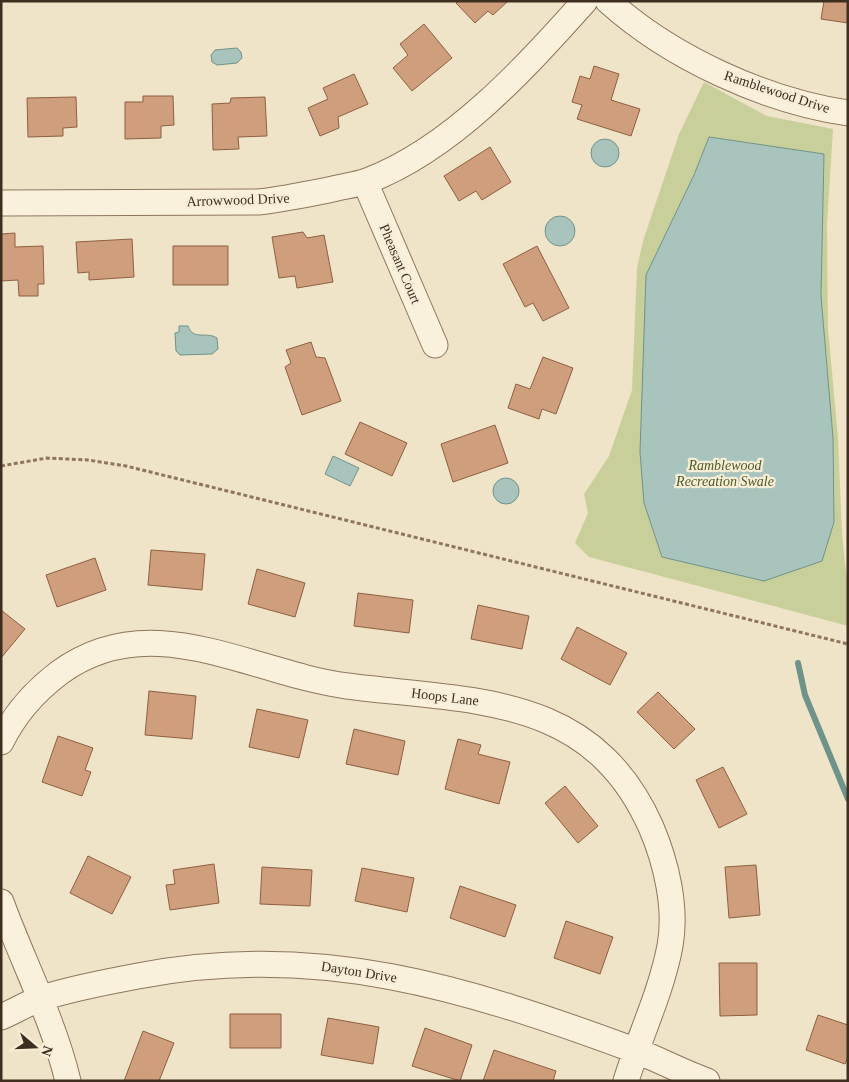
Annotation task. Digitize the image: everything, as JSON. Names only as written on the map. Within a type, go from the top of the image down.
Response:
[{"type":"street","name":"Arrowwood Drive","points":[[1,203],[258,202],[295,198],[365,182],[400,167],[454,132],[534,56],[585,1]]},
{"type":"street","name":"Ramblewood Drive","points":[[608,1],[622,14],[672,47],[722,75],[826,110],[848,113]]},
{"type":"street","name":"Pheasant Court","points":[[365,182],[435,346]]},
{"type":"street","name":"Hoops Lane","points":[[1,742],[22,707],[40,687],[76,660],[90,653],[134,642],[156,642],[198,648],[273,670],[346,686],[457,697],[495,703],[524,711],[560,726],[589,745],[609,762],[627,785],[647,819],[660,848],[672,918],[670,944],[658,993],[635,1051],[626,1081]]},
{"type":"street","points":[[1,902],[17,946],[41,998],[68,1081]]},
{"type":"street","name":"Dayton Drive","points":[[1,1017],[41,998],[91,985],[180,968],[260,963],[302,964],[376,973],[457,991],[635,1051],[707,1081]]},
{"type":"path","points":[[1,466],[47,458],[88,460],[126,466],[848,644]]},
{"type":"green space","name":"Ramblewood Recreation Swale","points":[[704,82],[767,116],[833,129],[827,224],[828,328],[838,437],[842,534],[848,590],[848,626],[589,557],[575,543],[588,513],[584,494],[609,456],[632,390],[637,268],[643,241],[679,134]]},
{"type":"water","points":[[237,48],[241,52],[242,58],[237,63],[217,65],[212,62],[211,55],[215,50]]},
{"type":"water","name":"Ramblewood Recreation Swale","points":[[709,137],[824,154],[821,296],[833,438],[834,522],[822,561],[764,581],[662,557],[644,503],[640,452],[646,275],[694,175]]},
{"type":"water","points":[[605,139],[615,143],[619,153],[615,163],[605,167],[595,163],[591,153],[595,143]]},
{"type":"water","points":[[560,216],[571,220],[575,231],[571,242],[560,246],[549,242],[545,231],[549,220]]},
{"type":"water","points":[[179,326],[188,326],[190,331],[196,335],[209,335],[217,338],[218,349],[212,354],[180,355],[176,351],[175,333],[179,332]]},
{"type":"water","points":[[333,456],[359,468],[350,486],[325,474]]},
{"type":"water","points":[[506,478],[515,482],[519,491],[515,500],[506,504],[497,500],[493,491],[497,482]]},
{"type":"building","points":[[458,1],[508,1],[493,15],[488,11],[475,23],[456,3]]},
{"type":"building","points":[[824,1],[848,1],[848,23],[821,19]]},
{"type":"building","points":[[424,24],[452,58],[412,91],[393,68],[408,55],[400,44]]},
{"type":"building","points":[[594,66],[619,74],[611,100],[640,109],[631,136],[577,119],[582,105],[572,102],[580,76],[590,79]]},
{"type":"building","points":[[354,74],[368,104],[338,117],[339,128],[320,136],[308,108],[328,99],[323,88]]},
{"type":"building","points":[[143,96],[173,96],[174,125],[161,126],[161,138],[125,139],[125,102],[143,102]]},
{"type":"building","points":[[76,97],[77,127],[63,128],[63,136],[28,137],[27,98]]},
{"type":"building","points":[[265,97],[267,136],[238,137],[239,149],[213,150],[212,104],[230,103],[231,98]]},
{"type":"building","points":[[490,147],[511,182],[482,200],[476,191],[459,201],[444,176]]},
{"type":"building","points":[[303,232],[307,238],[324,235],[333,282],[297,288],[295,276],[279,278],[272,237]]},
{"type":"building","points":[[15,233],[15,247],[43,246],[44,284],[38,284],[38,296],[19,296],[18,280],[1,281],[1,234]]},
{"type":"building","points":[[132,239],[134,277],[89,280],[89,272],[78,273],[76,242]]},
{"type":"building","points":[[173,246],[228,246],[228,285],[173,285]]},
{"type":"building","points":[[537,246],[569,308],[543,321],[533,303],[525,307],[503,264]]},
{"type":"building","points":[[311,342],[316,357],[325,358],[341,401],[302,415],[285,367],[291,363],[286,350]]},
{"type":"building","points":[[543,357],[573,368],[556,414],[542,409],[539,419],[508,408],[516,384],[530,389]]},
{"type":"building","points":[[360,422],[407,443],[392,476],[345,454]]},
{"type":"building","points":[[495,425],[508,463],[453,482],[441,444]]},
{"type":"building","points":[[151,550],[205,554],[202,590],[148,585]]},
{"type":"building","points":[[95,558],[106,590],[57,607],[46,575]]},
{"type":"building","points":[[257,569],[305,583],[295,617],[248,604]]},
{"type":"building","points":[[358,593],[413,600],[409,633],[354,626]]},
{"type":"building","points":[[478,605],[529,616],[522,649],[471,639]]},
{"type":"building","points":[[1,610],[25,629],[1,658]]},
{"type":"building","points":[[577,627],[627,653],[610,685],[561,659]]},
{"type":"building","points":[[149,691],[196,696],[192,739],[145,735]]},
{"type":"building","points":[[658,692],[695,729],[674,749],[637,712]]},
{"type":"building","points":[[257,709],[308,720],[299,758],[249,747]]},
{"type":"building","points":[[354,729],[405,741],[398,775],[346,764]]},
{"type":"building","points":[[58,736],[93,748],[85,770],[91,772],[82,796],[42,782]]},
{"type":"building","points":[[458,739],[481,745],[478,754],[510,762],[499,804],[445,789]]},
{"type":"building","points":[[723,767],[747,814],[719,828],[696,780]]},
{"type":"building","points":[[565,786],[598,826],[578,843],[545,803]]},
{"type":"building","points":[[88,856],[131,877],[112,914],[70,893]]},
{"type":"building","points":[[214,864],[219,903],[170,910],[166,885],[175,884],[173,870]]},
{"type":"building","points":[[756,865],[760,915],[729,918],[725,867]]},
{"type":"building","points":[[262,867],[312,870],[310,906],[260,904]]},
{"type":"building","points":[[362,868],[414,878],[407,912],[355,901]]},
{"type":"building","points":[[460,886],[516,905],[505,937],[450,918]]},
{"type":"building","points":[[566,921],[613,937],[600,974],[554,958]]},
{"type":"building","points":[[719,963],[757,963],[757,1015],[720,1016]]},
{"type":"building","points":[[230,1014],[281,1014],[281,1048],[230,1048]]},
{"type":"building","points":[[818,1015],[848,1025],[848,1057],[845,1064],[806,1050]]},
{"type":"building","points":[[328,1018],[379,1027],[373,1064],[321,1055]]},
{"type":"building","points":[[425,1028],[472,1045],[460,1081],[412,1066]]},
{"type":"building","points":[[143,1031],[174,1043],[159,1081],[124,1081]]},
{"type":"building","points":[[494,1050],[556,1071],[553,1081],[483,1081]]},
{"type":"waterway","points":[[798,663],[805,695],[848,799]]}]
